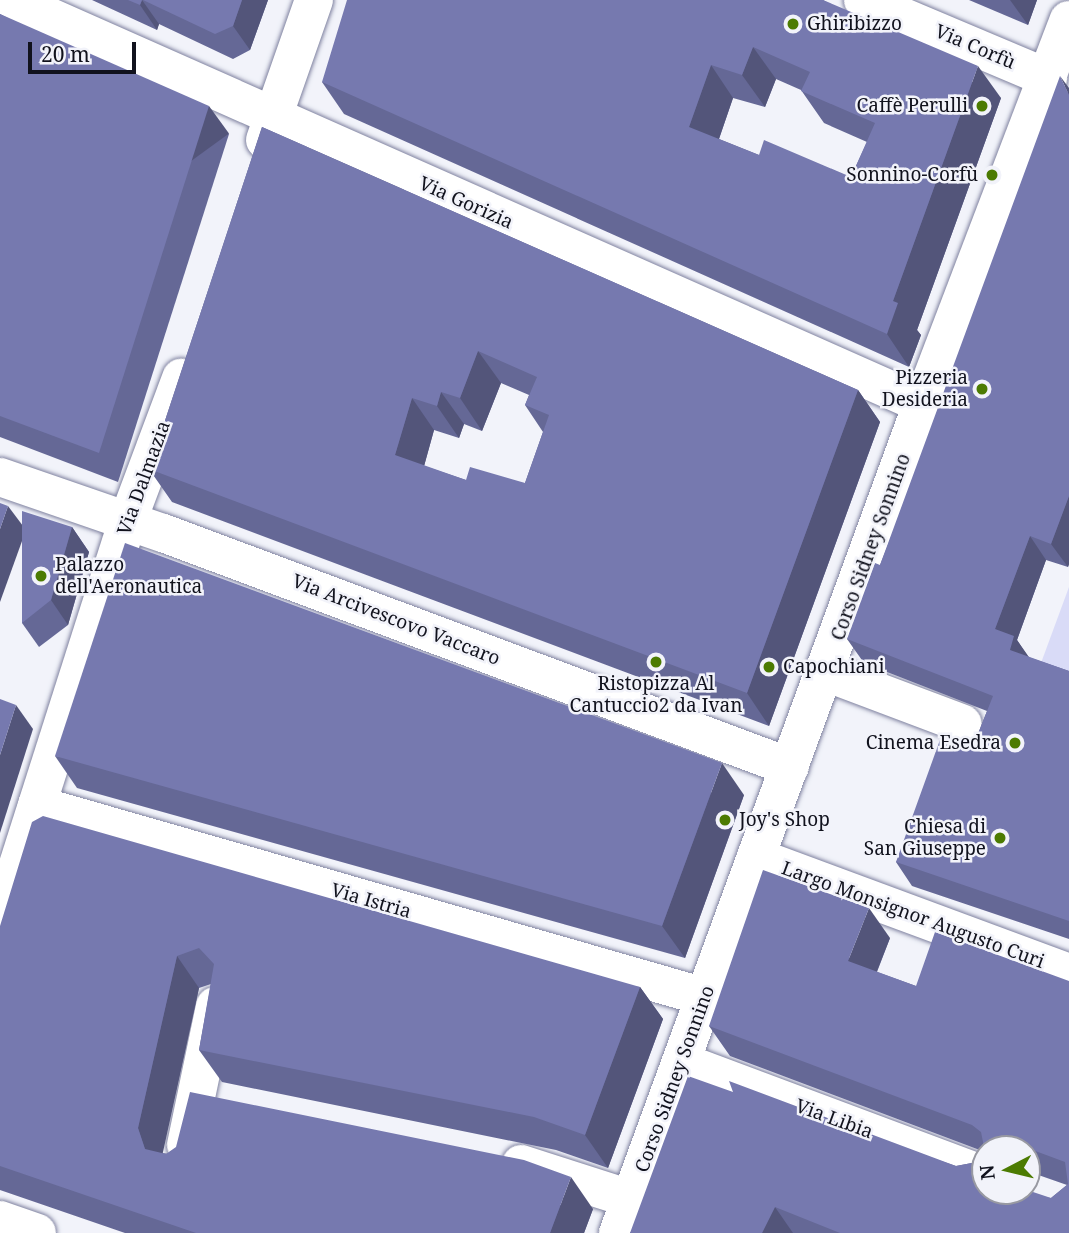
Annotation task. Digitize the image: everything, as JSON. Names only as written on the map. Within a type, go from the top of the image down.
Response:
[{"type":"street","name":"Via Gorizia","points":[[12,0],[922,404]]},
{"type":"street","points":[[252,175],[314,0]]},
{"type":"street","name":"Via Corfù","points":[[863,0],[1048,78]]},
{"type":"street","name":"Corso Sidney Sonnino","points":[[624,1216],[922,404],[1069,20]]},
{"type":"street","name":"Via Dalmazia","points":[[0,921],[128,520],[192,346]]},
{"type":"street","name":"Via Arcivescovo Vaccaro","points":[[0,477],[128,520],[790,767]]},
{"type":"street","points":[[825,673],[963,724]]},
{"type":"street","name":"Via Istria","points":[[37,805],[705,997]]},
{"type":"street","name":"Largo Monsignor Augusto Curi","points":[[757,857],[1069,973]]},
{"type":"street","points":[[182,1165],[216,1002]]},
{"type":"street","name":"Via Libia","points":[[682,1062],[971,1170]]},
{"type":"street","points":[[196,1100],[236,1107]]},
{"type":"street","points":[[488,1156],[552,1171],[624,1216]]},
{"type":"street","points":[[0,1220],[37,1233]]},
{"type":"shaded area","points":[[1069,587],[1069,674],[1041,663]]},
{"type":"building","points":[[128,0],[142,0],[140,5]]},
{"type":"building","points":[[143,0],[242,0],[233,26],[215,34]]},
{"type":"building","points":[[347,0],[823,0],[978,66],[893,301],[898,303],[887,334],[322,82]],"holes":[[[753,47],[810,72],[801,91],[875,123],[851,177],[764,140],[759,155],[689,127],[711,65],[742,75]]]},
{"type":"building","points":[[0,14],[209,106],[99,453],[0,416]]},
{"type":"building","points":[[1060,76],[1069,95],[1069,496],[1051,544],[1030,536],[995,629],[1014,636],[1010,650],[1069,671],[1069,921],[896,862],[941,737],[972,749],[993,696],[847,639],[875,563],[880,565]]},
{"type":"building","points":[[262,127],[858,390],[747,693],[149,469]],"holes":[[[478,351],[537,377],[525,405],[549,415],[525,483],[470,467],[466,480],[395,455],[412,398],[437,406],[441,392],[460,398]]]},
{"type":"building","points":[[0,503],[8,506],[0,529]]},
{"type":"building","points":[[22,511],[72,527],[51,600],[22,623]]},
{"type":"building","points":[[125,543],[722,763],[662,926],[55,756]]},
{"type":"building","points":[[0,699],[16,705],[0,755]]},
{"type":"building","points":[[43,816],[640,987],[585,1135],[534,1117],[199,1050],[214,964],[199,948],[177,956],[138,1128],[145,1149],[166,1154],[176,1147],[190,1092],[524,1160],[571,1177],[550,1233],[196,1233],[0,1166],[0,926],[32,822]]},
{"type":"building","points":[[763,870],[869,908],[848,961],[916,986],[935,932],[1069,981],[1069,1233],[840,1233],[775,1207],[762,1233],[630,1233],[688,1076],[733,1092],[729,1081],[956,1166],[971,1163],[971,1205],[1041,1205],[1041,1195],[1051,1198],[1068,1184],[1065,1162],[1041,1153],[1041,1135],[982,1135],[972,1125],[709,1026]]},
{"type":"place","name":"Ghiribizzo","points":[[793,24]]},
{"type":"place","name":"Caffè Perulli","points":[[982,106]]},
{"type":"place","name":"Sonnino-Corfù","points":[[992,175]]},
{"type":"place","name":"Pizzeria Desideria","points":[[982,389]]},
{"type":"place","name":"Palazzo dell'Aeronautica","points":[[41,576]]},
{"type":"place","name":"Ristopizza Al Cantuccio2 da Ivan","points":[[656,662]]},
{"type":"place","name":"Capochiani","points":[[769,667]]},
{"type":"place","name":"Cinema Esedra","points":[[1015,743]]},
{"type":"place","name":"Joy's Shop","points":[[725,820]]},
{"type":"place","name":"Chiesa di San Giuseppe","points":[[1000,838]]}]
